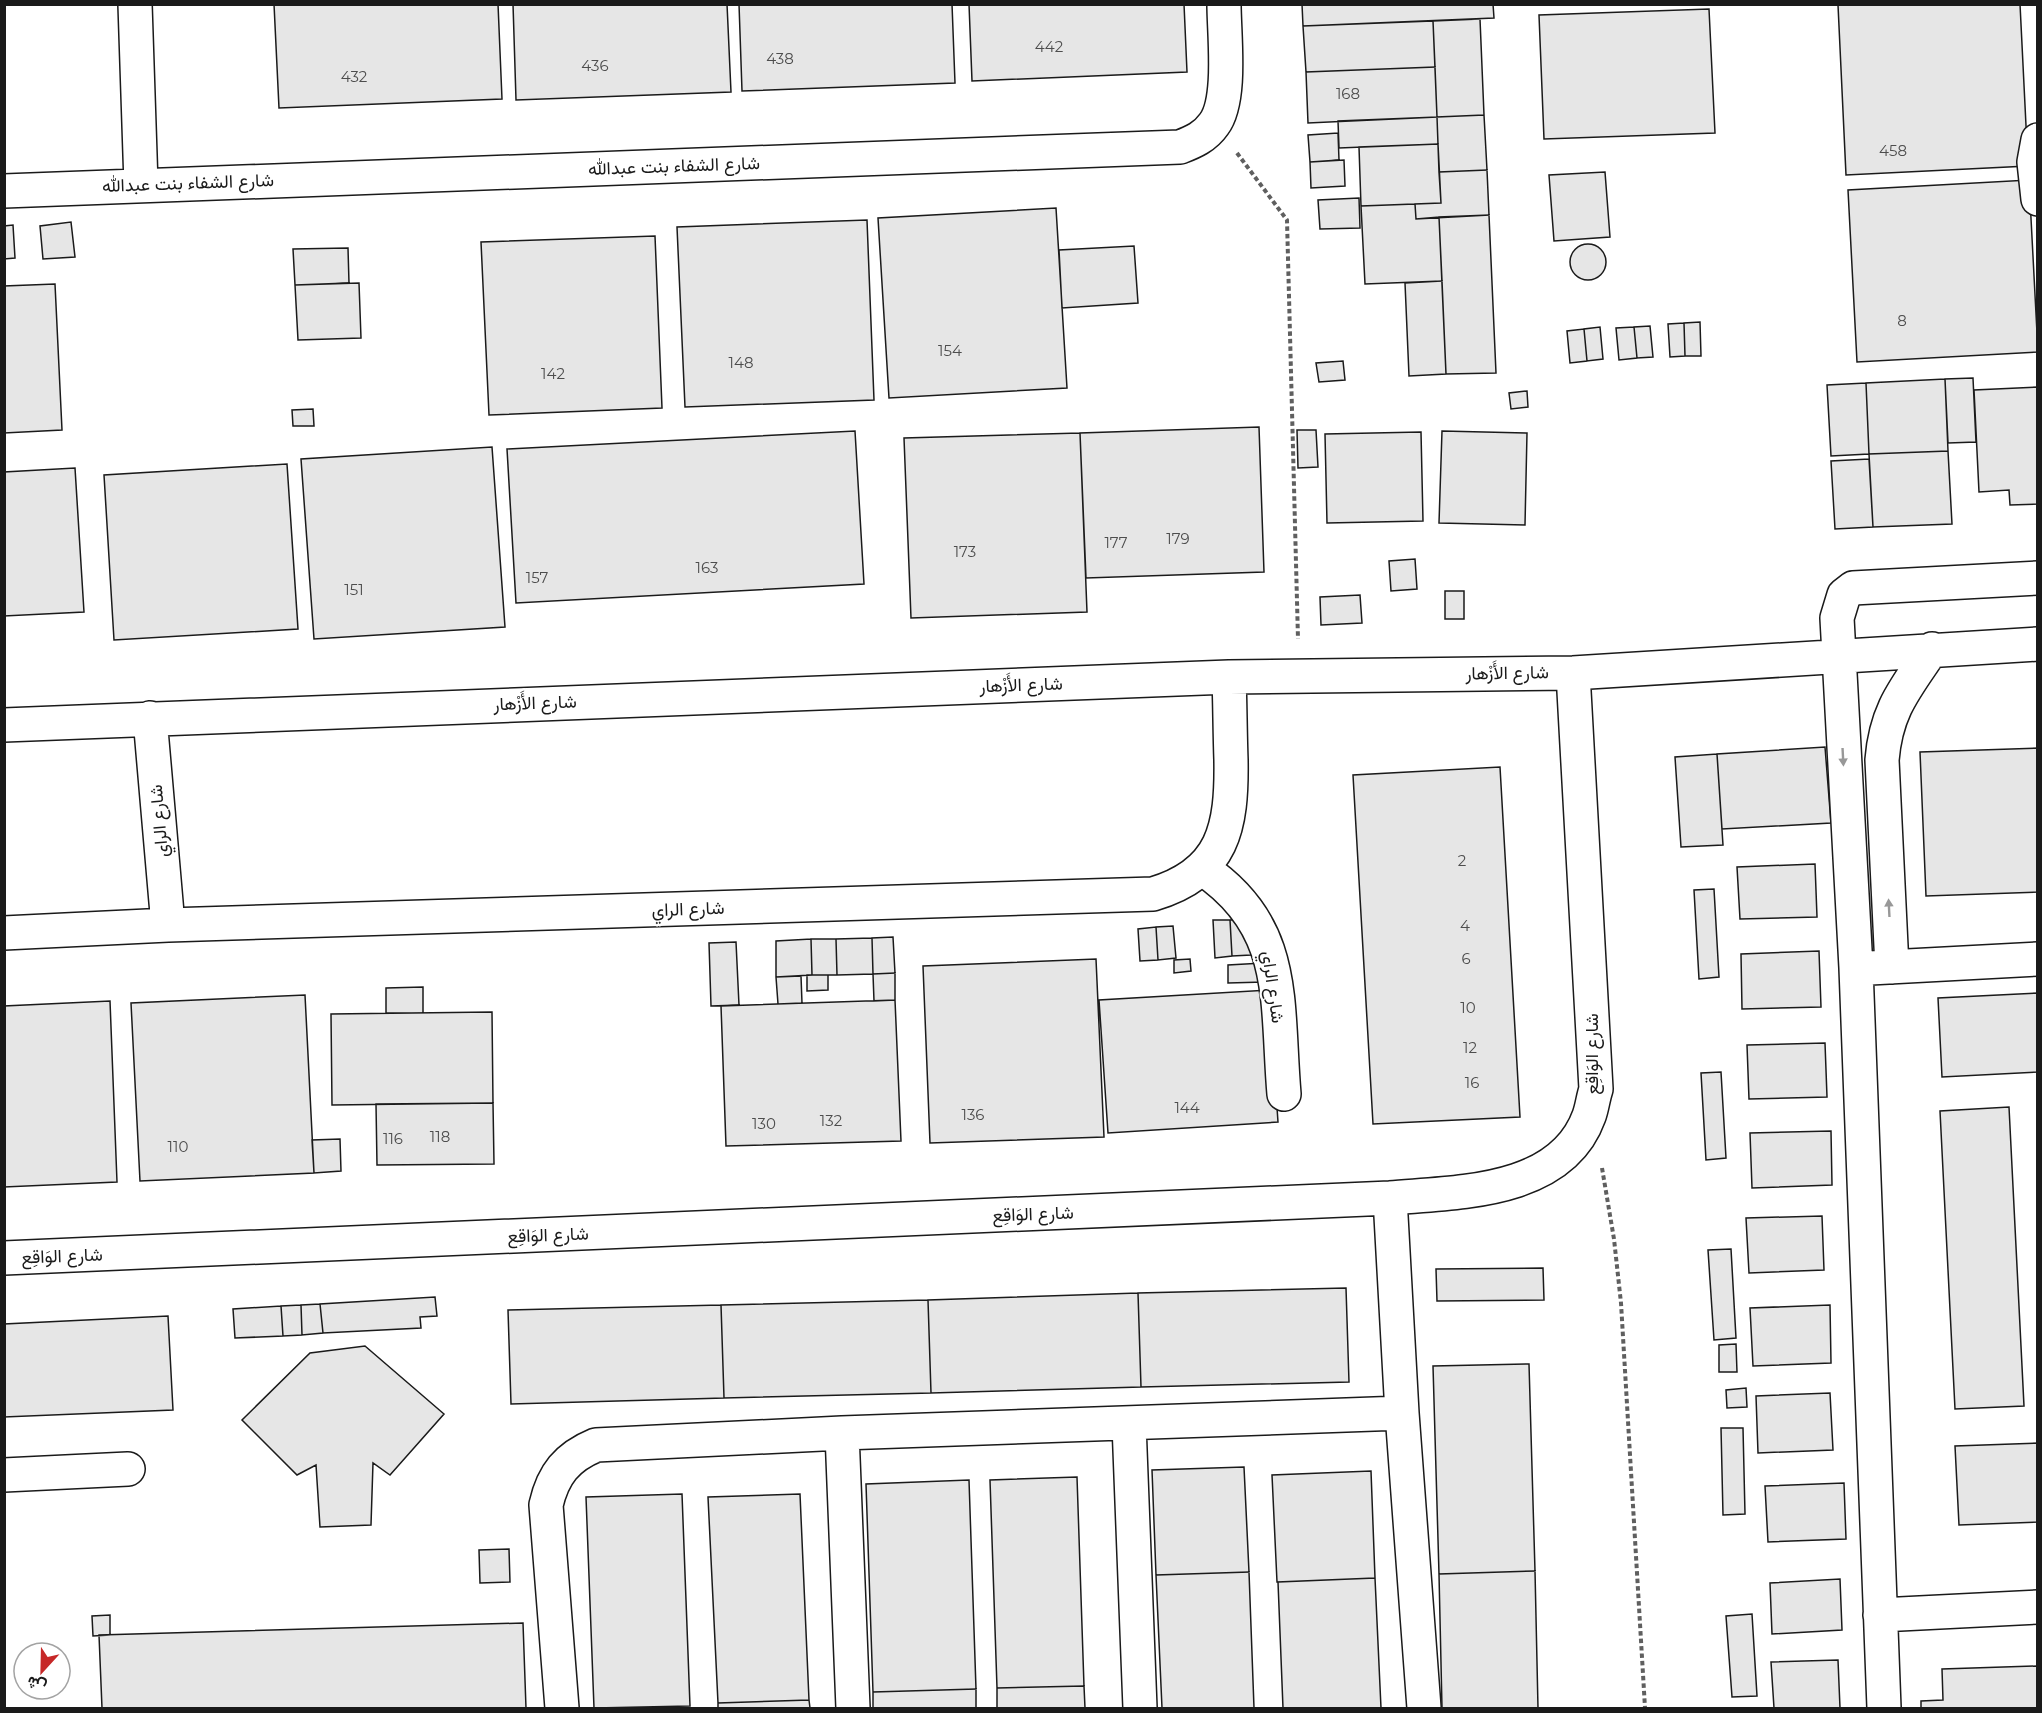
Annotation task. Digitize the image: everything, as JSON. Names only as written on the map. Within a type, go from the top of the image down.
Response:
[{"type":"street","points":[[135,4],[141,185]]},
{"type":"street","points":[[1215,124],[1223,104],[1224,4]]},
{"type":"street","name":"شارع الشفاء بنت عبدالله","points":[[4,191],[1155,149],[1180,147],[1200,139],[1215,124]]},
{"type":"street","points":[[2037,140],[2034,162],[2037,199]]},
{"type":"street","points":[[1884,1708],[1856,968],[1837,655],[1839,607],[1844,595],[1853,588],[2037,578]]},
{"type":"street","name":"شارع الأَزْهار","points":[[4,725],[1229,677],[1574,673],[2037,644]]},
{"type":"street","points":[[1892,967],[1882,760],[1884,732],[1897,701],[1932,649]]},
{"type":"street","name":"شارع الوَاقِع","points":[[4,1258],[1390,1198],[1478,1190],[1535,1173],[1558,1158],[1576,1139],[1588,1118],[1596,1089],[1574,673]]},
{"type":"street","name":"شارع الراي","points":[[4,933],[168,925],[1135,895],[1171,888],[1203,869],[1221,841],[1231,810],[1229,677]]},
{"type":"street","name":"شارع الراي","points":[[150,718],[168,925]]},
{"type":"street","name":"شارع الراي","points":[[1203,869],[1224,883],[1243,901],[1268,945],[1274,970],[1284,1094]]},
{"type":"street","points":[[1856,968],[2037,959]]},
{"type":"street","points":[[1390,1198],[1402,1413],[1424,1708]]},
{"type":"street","points":[[562,1708],[546,1505],[557,1473],[580,1451],[612,1443],[1402,1413]]},
{"type":"street","points":[[1129,1424],[1140,1708]]},
{"type":"street","points":[[842,1433],[853,1708]]},
{"type":"street","points":[[4,1475],[128,1468]]},
{"type":"street","points":[[1880,1615],[2037,1607]]},
{"type":"path","points":[[1215,124],[1287,220],[1299,676]]},
{"type":"path","points":[[1588,1118],[1602,1169],[1621,1303],[1645,1708]]},
{"type":"building","points":[[274,4],[498,4],[502,99],[279,108]]},
{"type":"building","points":[[513,4],[727,4],[731,92],[516,100]]},
{"type":"building","points":[[739,4],[952,4],[955,83],[742,91]]},
{"type":"building","points":[[969,4],[1184,4],[1187,72],[972,81]]},
{"type":"building","points":[[1302,4],[1493,4],[1494,18],[1303,26]]},
{"type":"building","points":[[2020,4],[2028,166],[1846,175],[1838,5]]},
{"type":"building","points":[[1709,9],[1715,133],[1544,139],[1539,15]]},
{"type":"building","points":[[1480,19],[1484,115],[1437,117],[1433,21]]},
{"type":"building","points":[[1433,21],[1435,67],[1306,72],[1303,26]]},
{"type":"building","points":[[1435,67],[1437,117],[1308,123],[1306,72]]},
{"type":"building","points":[[1484,115],[1487,170],[1439,172],[1437,117]]},
{"type":"building","points":[[1437,117],[1438,144],[1339,148],[1338,121]]},
{"type":"building","points":[[1338,133],[1339,160],[1310,162],[1308,135]]},
{"type":"building","points":[[1438,144],[1441,203],[1361,206],[1359,147]]},
{"type":"building","points":[[1344,160],[1345,186],[1311,188],[1310,162]]},
{"type":"building","points":[[1487,170],[1489,215],[1416,219],[1415,204],[1441,203],[1439,172]]},
{"type":"building","points":[[1605,172],[1610,237],[1554,241],[1549,175]]},
{"type":"building","points":[[2029,180],[2038,352],[1857,362],[1848,190]]},
{"type":"building","points":[[1359,198],[1360,228],[1320,229],[1318,200]]},
{"type":"building","points":[[1415,204],[1416,219],[1439,217],[1442,281],[1365,284],[1361,206]]},
{"type":"building","points":[[1056,208],[1067,388],[889,398],[878,218]]},
{"type":"building","points":[[1489,215],[1496,373],[1446,374],[1439,217]]},
{"type":"building","points":[[867,220],[874,400],[685,407],[677,227]]},
{"type":"building","points":[[71,222],[75,257],[43,259],[40,226]]},
{"type":"building","points":[[13,225],[15,258],[4,259],[4,226]]},
{"type":"building","points":[[655,236],[662,408],[489,415],[481,242]]},
{"type":"building","points":[[1588,244],[1601,249],[1606,262],[1601,275],[1588,280],[1575,275],[1570,262],[1575,249]]},
{"type":"building","points":[[1134,246],[1138,303],[1062,308],[1059,250]]},
{"type":"building","points":[[348,248],[349,283],[295,285],[293,249]]},
{"type":"building","points":[[1442,281],[1446,374],[1409,376],[1405,283]]},
{"type":"building","points":[[359,283],[361,338],[298,340],[295,285]]},
{"type":"building","points":[[55,284],[62,430],[4,433],[4,286]]},
{"type":"building","points":[[1700,322],[1701,356],[1685,356],[1684,323]]},
{"type":"building","points":[[1684,323],[1685,356],[1670,357],[1668,324]]},
{"type":"building","points":[[1650,326],[1653,357],[1637,358],[1634,327]]},
{"type":"building","points":[[1600,327],[1603,359],[1587,361],[1584,329]]},
{"type":"building","points":[[1634,327],[1637,358],[1619,360],[1616,328]]},
{"type":"building","points":[[1584,329],[1587,361],[1570,363],[1567,331]]},
{"type":"building","points":[[1343,361],[1345,380],[1319,382],[1316,363]]},
{"type":"building","points":[[1973,378],[1976,442],[1948,443],[1945,379]]},
{"type":"building","points":[[1945,379],[1948,451],[1869,454],[1866,383]]},
{"type":"building","points":[[1866,383],[1869,454],[1831,456],[1827,385]]},
{"type":"building","points":[[2038,387],[2038,504],[2010,505],[2009,490],[1979,492],[1974,390]]},
{"type":"building","points":[[1527,391],[1528,407],[1511,409],[1509,393]]},
{"type":"building","points":[[313,409],[314,426],[293,426],[292,410]]},
{"type":"building","points":[[1259,427],[1264,572],[1086,578],[1080,433]]},
{"type":"building","points":[[1297,430],[1316,430],[1318,467],[1298,468]]},
{"type":"building","points":[[855,431],[864,584],[516,603],[507,449]]},
{"type":"building","points":[[1442,431],[1527,433],[1525,525],[1439,523]]},
{"type":"building","points":[[1421,432],[1423,521],[1327,523],[1325,434]]},
{"type":"building","points":[[1080,433],[1087,612],[911,618],[904,438]]},
{"type":"building","points":[[492,447],[505,627],[314,639],[301,459]]},
{"type":"building","points":[[1948,451],[1952,524],[1873,527],[1869,454]]},
{"type":"building","points":[[1869,459],[1873,527],[1835,529],[1831,461]]},
{"type":"building","points":[[287,464],[298,629],[114,640],[104,475]]},
{"type":"building","points":[[75,468],[84,612],[4,616],[4,472]]},
{"type":"building","points":[[1415,559],[1417,589],[1391,591],[1389,561]]},
{"type":"building","points":[[1445,591],[1464,591],[1464,619],[1445,619]]},
{"type":"building","points":[[1360,595],[1362,623],[1321,625],[1320,597]]},
{"type":"building","points":[[1825,747],[1831,823],[1722,829],[1717,754]]},
{"type":"building","points":[[2038,748],[2038,892],[1926,896],[1920,752]]},
{"type":"building","points":[[1717,754],[1723,845],[1681,847],[1675,757]]},
{"type":"building","points":[[1500,767],[1520,1117],[1373,1124],[1353,775]]},
{"type":"building","points":[[1815,864],[1817,917],[1740,919],[1737,867]]},
{"type":"building","points":[[1714,889],[1719,977],[1699,979],[1694,890]]},
{"type":"building","points":[[1249,919],[1251,955],[1232,956],[1230,920]]},
{"type":"building","points":[[1213,920],[1230,920],[1232,956],[1215,958]]},
{"type":"building","points":[[1173,926],[1176,958],[1158,960],[1156,927]]},
{"type":"building","points":[[1156,927],[1158,960],[1140,961],[1138,929]]},
{"type":"building","points":[[893,937],[895,973],[873,974],[872,938]]},
{"type":"building","points":[[872,938],[873,974],[837,975],[836,939]]},
{"type":"building","points":[[811,939],[812,975],[776,977],[776,941]]},
{"type":"building","points":[[811,939],[836,939],[837,975],[812,975]]},
{"type":"building","points":[[736,942],[739,1005],[711,1006],[709,943]]},
{"type":"building","points":[[1819,951],[1821,1007],[1742,1009],[1741,954]]},
{"type":"building","points":[[1096,959],[1104,1137],[930,1143],[923,966]]},
{"type":"building","points":[[1190,959],[1191,971],[1174,973],[1174,960]]},
{"type":"building","points":[[1263,963],[1264,982],[1228,983],[1228,965]]},
{"type":"building","points":[[895,973],[895,1000],[874,1001],[873,974]]},
{"type":"building","points":[[807,975],[828,975],[828,990],[807,991]]},
{"type":"building","points":[[801,976],[802,1003],[778,1004],[776,977]]},
{"type":"building","points":[[423,987],[423,1013],[386,1013],[386,988]]},
{"type":"building","points":[[1269,990],[1278,1122],[1108,1133],[1099,1000]]},
{"type":"building","points":[[2038,993],[2038,1072],[1942,1077],[1938,998]]},
{"type":"building","points":[[305,995],[314,1173],[140,1181],[131,1003]]},
{"type":"building","points":[[895,1000],[901,1141],[726,1146],[721,1006]]},
{"type":"building","points":[[110,1001],[117,1182],[4,1187],[4,1006]]},
{"type":"building","points":[[492,1012],[493,1103],[332,1105],[331,1014]]},
{"type":"building","points":[[1825,1043],[1827,1097],[1749,1099],[1747,1045]]},
{"type":"building","points":[[1721,1072],[1726,1158],[1706,1160],[1701,1073]]},
{"type":"building","points":[[493,1103],[494,1164],[377,1165],[376,1104]]},
{"type":"building","points":[[2009,1107],[2024,1406],[1955,1409],[1940,1111]]},
{"type":"building","points":[[1831,1131],[1832,1185],[1752,1188],[1750,1133]]},
{"type":"building","points":[[340,1139],[341,1171],[314,1173],[312,1140]]},
{"type":"building","points":[[1822,1216],[1824,1270],[1749,1273],[1746,1218]]},
{"type":"building","points":[[1731,1249],[1736,1338],[1714,1340],[1708,1250]]},
{"type":"building","points":[[1543,1268],[1544,1300],[1437,1301],[1436,1269]]},
{"type":"building","points":[[1346,1288],[1349,1382],[1141,1387],[1138,1293]]},
{"type":"building","points":[[1138,1293],[1141,1387],[931,1393],[928,1300]]},
{"type":"building","points":[[435,1297],[437,1316],[420,1317],[421,1328],[323,1333],[320,1304]]},
{"type":"building","points":[[928,1300],[931,1393],[724,1398],[721,1305]]},
{"type":"building","points":[[320,1304],[323,1333],[302,1335],[301,1305]]},
{"type":"building","points":[[301,1305],[302,1335],[283,1336],[281,1306]]},
{"type":"building","points":[[721,1305],[724,1398],[511,1404],[508,1310]]},
{"type":"building","points":[[1830,1305],[1831,1363],[1753,1366],[1750,1308]]},
{"type":"building","points":[[281,1306],[283,1336],[235,1338],[233,1309]]},
{"type":"building","points":[[168,1316],[173,1410],[4,1417],[4,1324]]},
{"type":"building","points":[[1736,1344],[1737,1372],[1719,1372],[1719,1345]]},
{"type":"building","points":[[365,1346],[444,1414],[390,1475],[373,1463],[371,1525],[320,1527],[316,1465],[297,1475],[242,1420],[310,1353]]},
{"type":"building","points":[[1529,1364],[1535,1571],[1439,1574],[1433,1366]]},
{"type":"building","points":[[1746,1388],[1747,1407],[1727,1408],[1726,1390]]},
{"type":"building","points":[[1830,1393],[1833,1450],[1758,1453],[1756,1396]]},
{"type":"building","points":[[1721,1428],[1743,1428],[1745,1514],[1723,1515]]},
{"type":"building","points":[[2038,1443],[2038,1522],[1959,1525],[1955,1446]]},
{"type":"building","points":[[1244,1467],[1249,1572],[1156,1575],[1152,1470]]},
{"type":"building","points":[[1371,1471],[1375,1578],[1277,1582],[1272,1475]]},
{"type":"building","points":[[1077,1477],[1084,1686],[997,1688],[990,1480]]},
{"type":"building","points":[[969,1480],[976,1689],[873,1692],[866,1484]]},
{"type":"building","points":[[1844,1483],[1846,1539],[1768,1542],[1765,1486]]},
{"type":"building","points":[[682,1494],[690,1706],[594,1708],[586,1497]]},
{"type":"building","points":[[800,1494],[809,1700],[718,1703],[708,1497]]},
{"type":"building","points":[[509,1549],[510,1582],[480,1583],[479,1550]]},
{"type":"building","points":[[1535,1571],[1538,1708],[1442,1708],[1439,1574]]},
{"type":"building","points":[[1249,1572],[1254,1708],[1162,1708],[1156,1575]]},
{"type":"building","points":[[1375,1578],[1381,1708],[1283,1708],[1278,1582]]},
{"type":"building","points":[[1840,1579],[1842,1630],[1772,1634],[1770,1583]]},
{"type":"building","points":[[1752,1614],[1757,1696],[1732,1697],[1726,1616]]},
{"type":"building","points":[[110,1615],[110,1635],[93,1636],[92,1616]]},
{"type":"building","points":[[523,1623],[526,1708],[102,1708],[99,1635]]},
{"type":"building","points":[[1838,1660],[1840,1708],[1774,1708],[1771,1662]]},
{"type":"building","points":[[2037,1666],[2038,1708],[1921,1708],[1921,1701],[1943,1700],[1942,1669]]},
{"type":"building","points":[[1084,1686],[1085,1708],[997,1708],[997,1688]]},
{"type":"building","points":[[976,1689],[976,1708],[873,1708],[873,1692]]},
{"type":"building","points":[[809,1700],[810,1708],[718,1708],[718,1703]]}]
